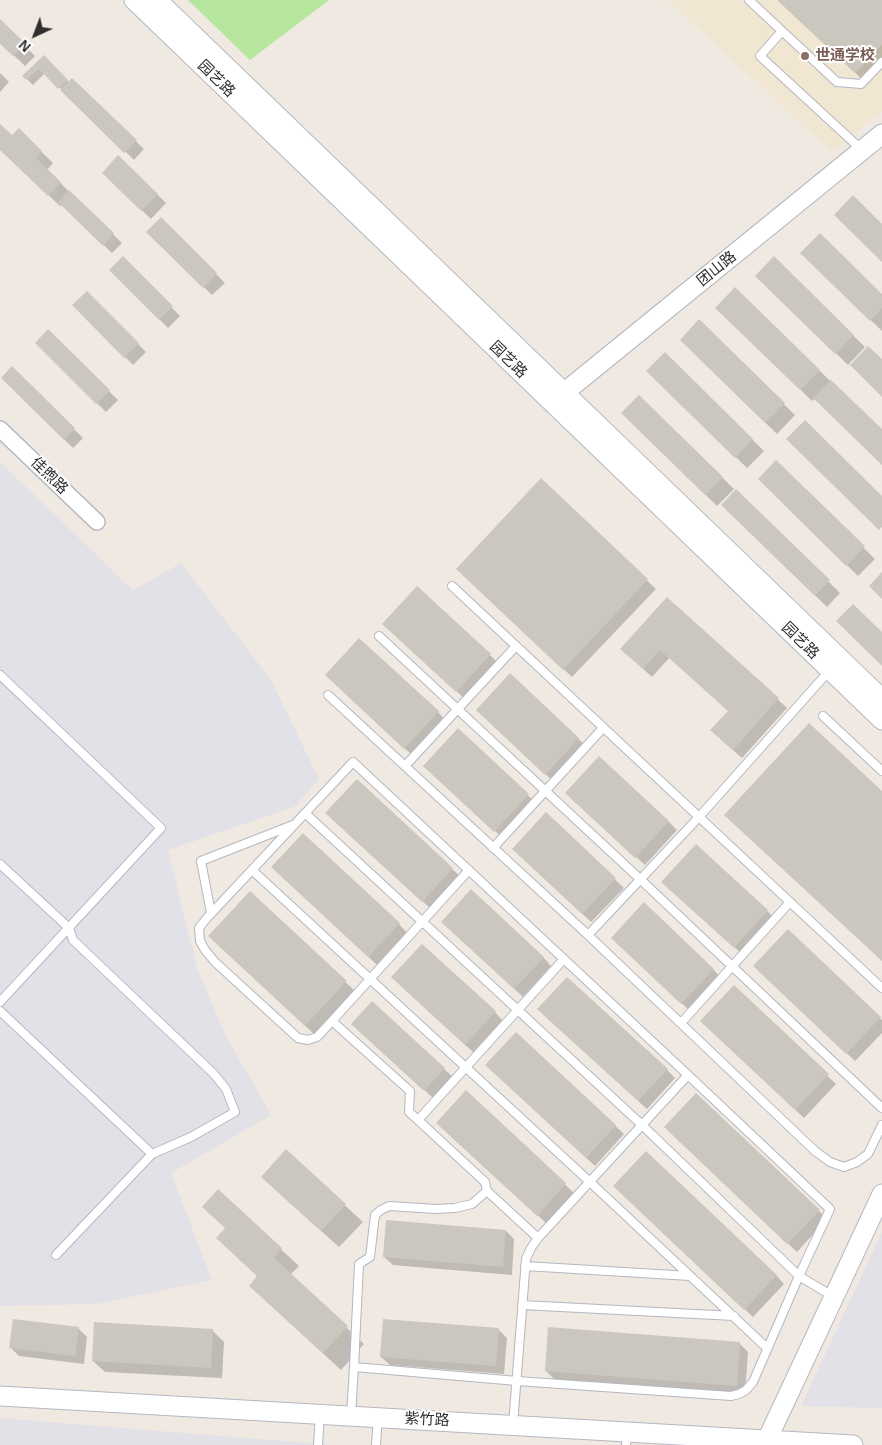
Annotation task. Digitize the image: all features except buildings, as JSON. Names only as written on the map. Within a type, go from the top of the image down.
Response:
[{"type":"street","name":"园艺路","points":[[134,0],[882,699]]},
{"type":"street","name":"园艺路","points":[[157,0],[882,720]]},
{"type":"street","name":"团山路","points":[[559,398],[882,134]]},
{"type":"street","name":"佳煦路","points":[[0,429],[97,522]]},
{"type":"street","points":[[767,1440],[882,1194]]},
{"type":"street","name":"紫竹路","points":[[0,1396],[513,1425],[627,1438],[767,1440],[853,1445]]},
{"type":"lane","points":[[749,0],[837,82],[860,84],[882,62]]},
{"type":"lane","points":[[782,31],[760,56],[862,150]]},
{"type":"lane","points":[[452,586],[882,988]]},
{"type":"lane","points":[[379,636],[882,1108]]},
{"type":"lane","points":[[405,766],[516,646]]},
{"type":"lane","points":[[588,936],[830,670]]},
{"type":"lane","points":[[0,675],[161,828],[0,1002]]},
{"type":"lane","points":[[328,695],[830,1162],[844,1167],[857,1162],[868,1154],[882,1125]]},
{"type":"lane","points":[[823,716],[882,771]]},
{"type":"lane","points":[[493,848],[603,728]]},
{"type":"lane","points":[[354,1367],[731,1396],[746,1390],[753,1382],[830,1209],[688,1074],[564,959],[469,870],[353,762],[211,913],[199,928],[200,941],[204,950],[215,962],[298,1038],[308,1040],[317,1037],[469,870]]},
{"type":"lane","points":[[305,813],[642,1125],[799,1276],[834,1297]]},
{"type":"lane","points":[[211,913],[201,861],[294,824]]},
{"type":"lane","points":[[0,864],[69,928],[73,940],[214,1074],[226,1089],[235,1112],[191,1137],[152,1154],[56,1255]]},
{"type":"lane","points":[[252,870],[767,1348]]},
{"type":"lane","points":[[681,1023],[790,902]]},
{"type":"lane","points":[[418,1120],[564,959]]},
{"type":"lane","points":[[0,1010],[152,1154]]},
{"type":"lane","points":[[332,1021],[410,1091],[409,1112],[485,1182],[488,1191],[538,1238]]},
{"type":"lane","points":[[513,1425],[525,1266],[531,1248],[538,1238],[688,1074]]},
{"type":"lane","points":[[351,1416],[359,1264],[370,1257],[375,1215],[388,1206],[436,1209],[454,1208],[472,1204],[488,1191]]},
{"type":"lane","points":[[525,1266],[690,1276]]},
{"type":"lane","points":[[522,1305],[734,1316]]},
{"type":"lane","points":[[318,1445],[320,1414]]},
{"type":"lane","points":[[376,1445],[378,1417]]},
{"type":"shaded area","name":"世通学校","points":[[668,0],[882,0],[882,111],[832,152]]},
{"type":"shaded area","points":[[0,462],[133,590],[181,563],[271,680],[319,779],[296,806],[168,850],[198,971],[226,1036],[271,1115],[171,1173],[212,1280],[96,1304],[0,1306]]},
{"type":"shaded area","points":[[882,1232],[882,1408],[801,1406]]},
{"type":"shaded area","points":[[0,1418],[332,1445],[0,1445]]},
{"type":"green space","points":[[188,0],[329,0],[250,60]]},
{"type":"place","name":"世通学校","points":[[805,56]]}]
